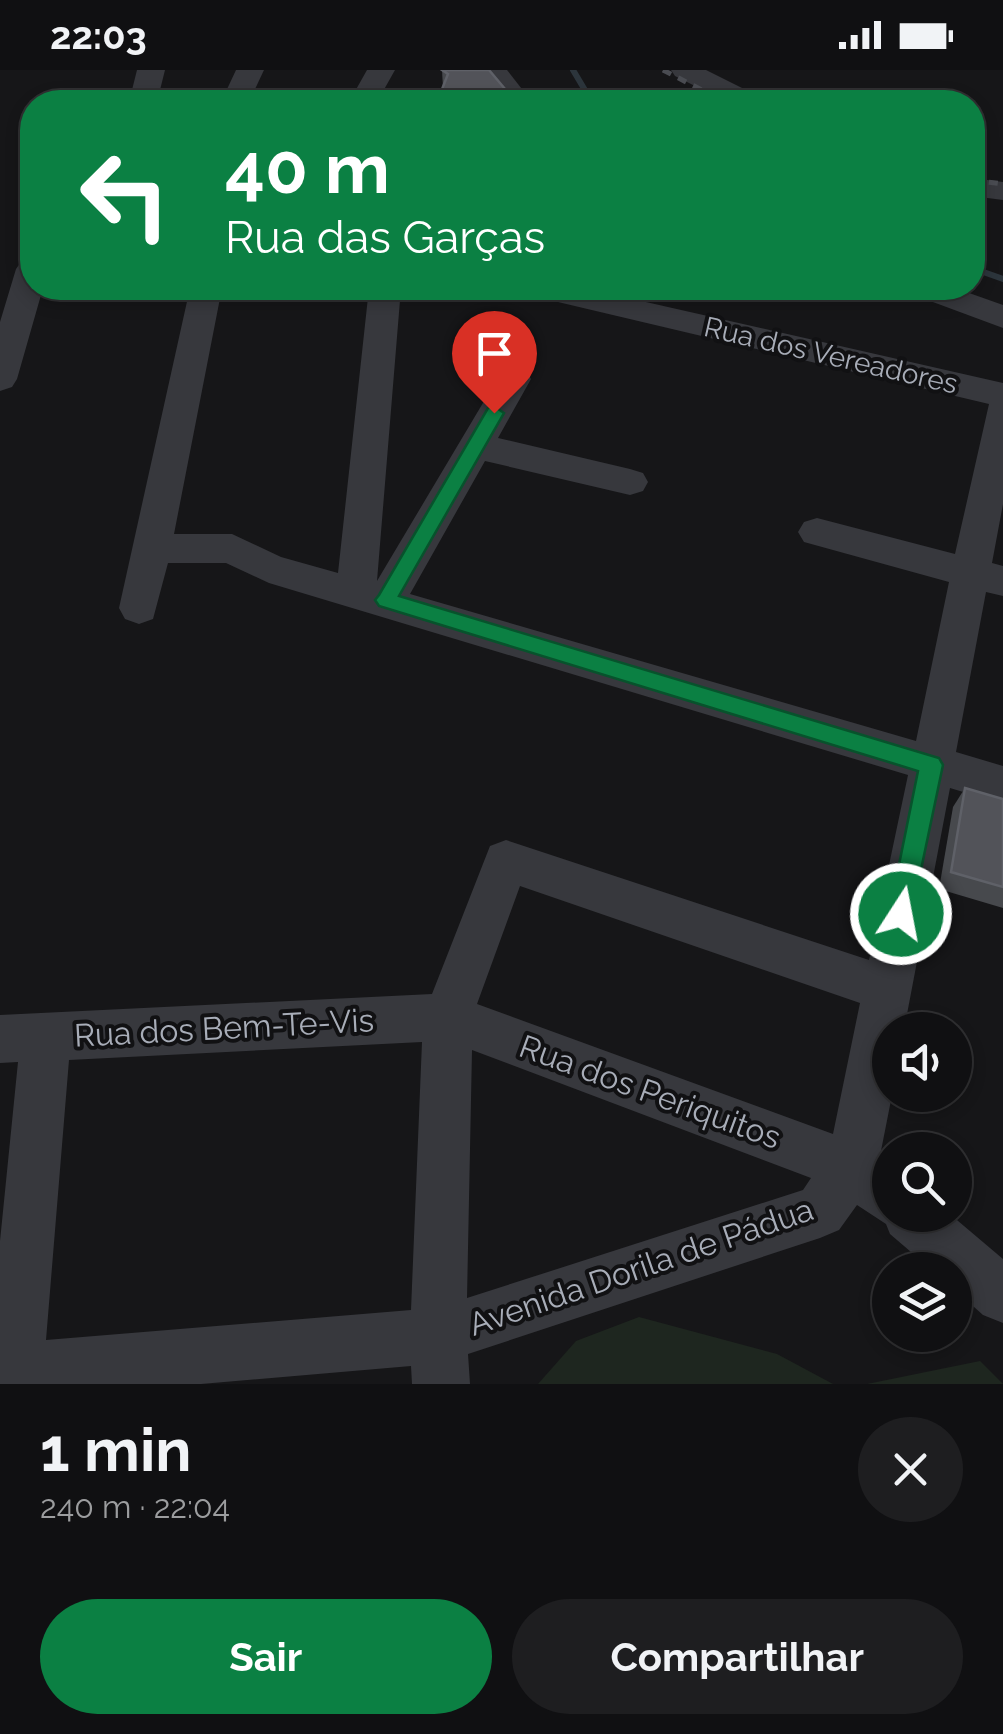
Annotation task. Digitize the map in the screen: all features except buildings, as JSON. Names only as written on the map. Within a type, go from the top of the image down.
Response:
[{"type":"street","points":[[493,70],[509,90]]},
{"type":"street","points":[[685,70],[724,90]]},
{"type":"street","points":[[0,380],[23,300]]},
{"type":"street","points":[[140,608],[204,300]]},
{"type":"street","points":[[371,597],[366,461],[382,350],[384,300]]},
{"type":"street","name":"Rua dos Vereadores","points":[[593,300],[1003,395]]},
{"type":"street","points":[[958,300],[1003,317]]},
{"type":"street","points":[[371,597],[475,446],[514,379]]},
{"type":"street","name":"Avenida Dorila de Pádua","points":[[10,1376],[440,1360],[820,1211],[871,1183],[886,988],[931,765],[985,577],[1003,410]]},
{"type":"street","points":[[475,446],[630,482]]},
{"type":"street","points":[[816,532],[985,577]]},
{"type":"street","points":[[152,548],[232,549],[269,568],[1003,785]]},
{"type":"street","points":[[440,1360],[448,1017],[506,861],[886,988]]},
{"type":"street","name":"Rua dos Bem-Te-Vis","points":[[23,1038],[448,1017]]},
{"type":"street","name":"Rua dos Periquitos","points":[[448,1017],[871,1183]]},
{"type":"street","points":[[10,1376],[23,1038]]},
{"type":"street","points":[[928,1232],[1003,1295]]},
{"type":"shaded area","points":[[639,1317],[777,1354],[833,1384],[538,1384],[576,1341]]},
{"type":"shaded area","points":[[980,1361],[1003,1384],[867,1384]]},
{"type":"waterway","points":[[573,70],[585,90]]},
{"type":"waterway","points":[[985,273],[1003,279]]},
{"type":"railway","points":[[663,70],[702,90]]},
{"type":"railway","points":[[985,182],[1003,184]]},
{"type":"route","points":[[494,413],[386,600],[931,765],[901,914]]}]
